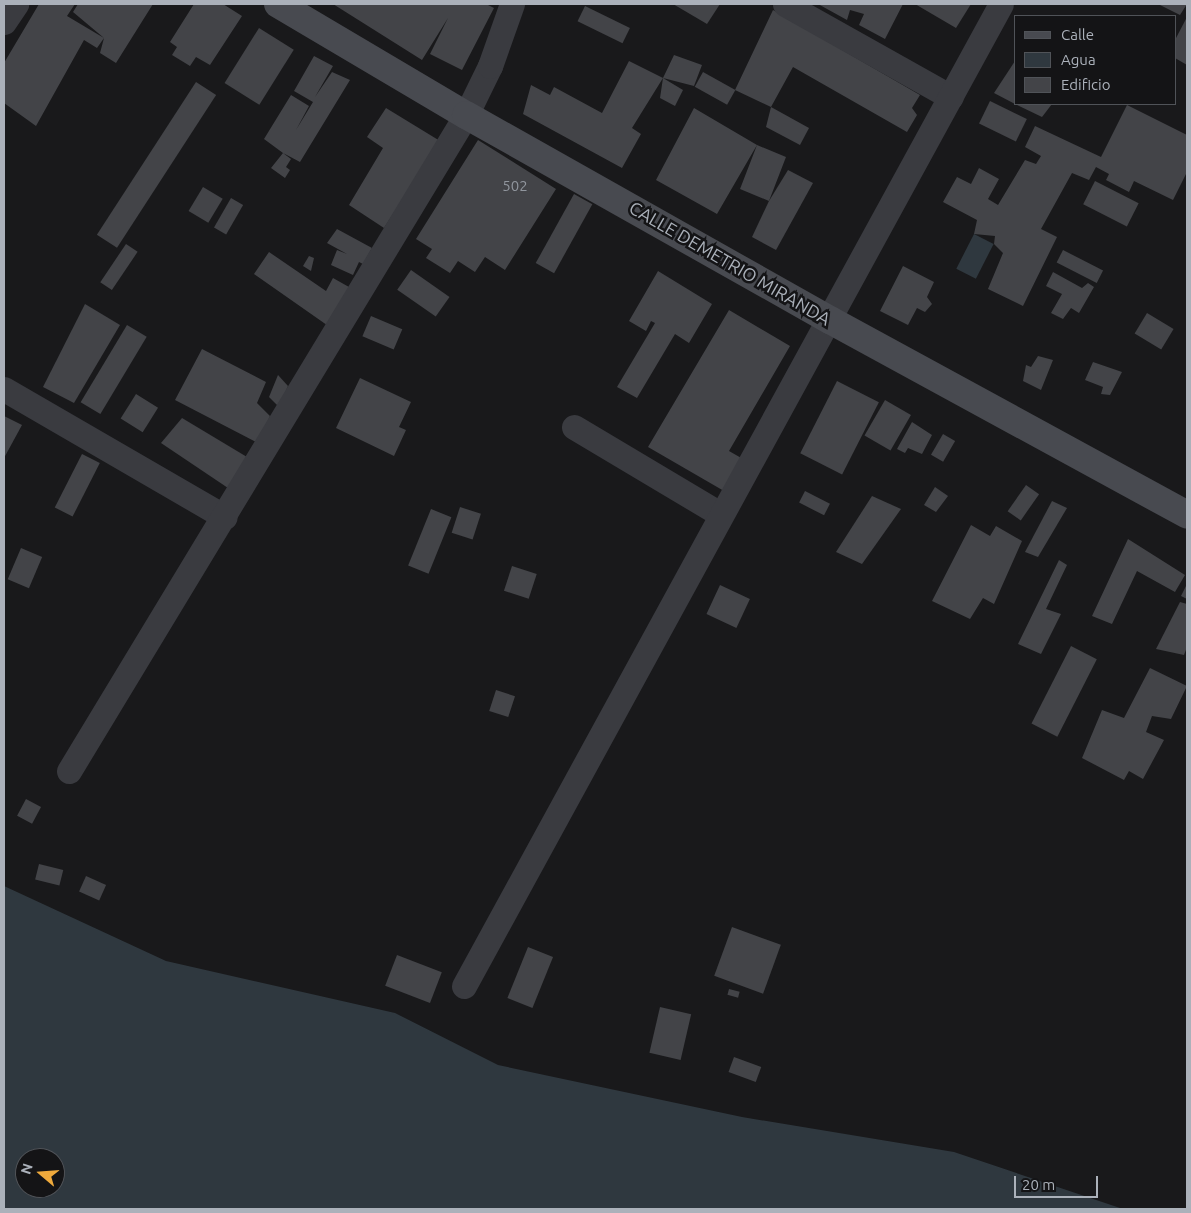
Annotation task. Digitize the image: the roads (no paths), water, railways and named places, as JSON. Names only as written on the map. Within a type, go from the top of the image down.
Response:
[{"type":"main road","name":"CALLE DEMETRIO MIRANDA","points":[[278,4],[466,115],[830,320],[1187,515]]},
{"type":"street","points":[[4,22],[16,4]]},
{"type":"street","points":[[69,771],[225,517],[466,115],[490,66],[512,4]]},
{"type":"street","points":[[785,4],[951,97]]},
{"type":"street","points":[[464,986],[720,514],[830,320],[1001,4]]},
{"type":"street","points":[[4,389],[225,517]]},
{"type":"street","points":[[574,427],[720,514]]},
{"type":"water","points":[[974,234],[994,244],[976,279],[956,269]]},
{"type":"water","points":[[4,886],[166,961],[395,1013],[498,1065],[742,1117],[954,1152],[1123,1209],[4,1209]]}]
